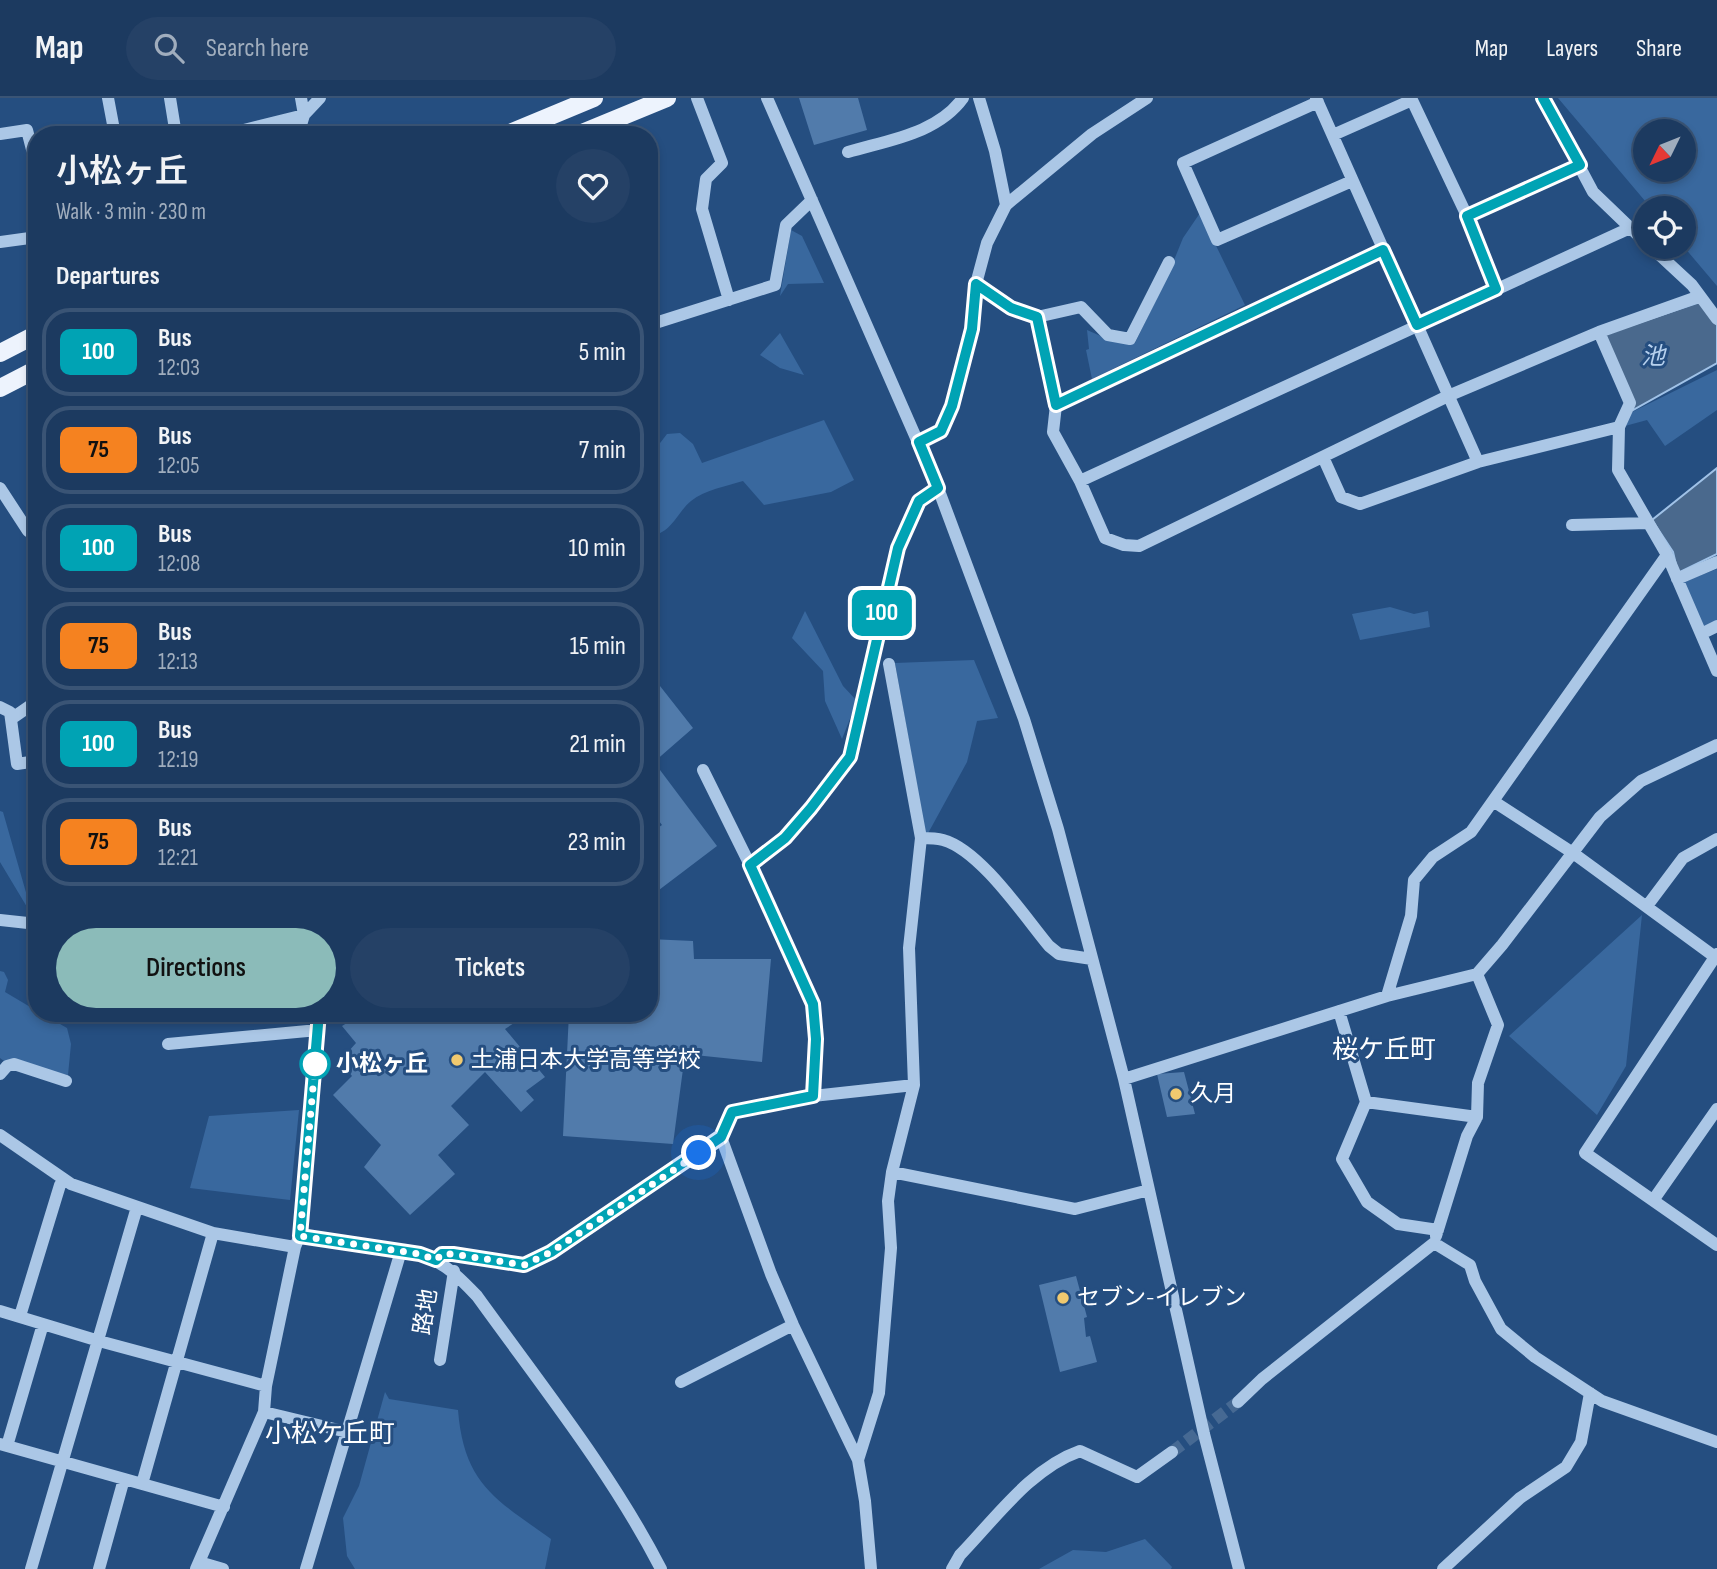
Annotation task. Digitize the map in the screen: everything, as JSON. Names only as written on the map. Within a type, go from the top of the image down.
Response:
[{"type":"main road","points":[[527,126],[594,98]]},
{"type":"main road","points":[[599,126],[667,98]]},
{"type":"main road","points":[[0,353],[28,339]]},
{"type":"main road","points":[[0,388],[28,374]]},
{"type":"street","points":[[108,98],[113,126]]},
{"type":"street","points":[[170,98],[175,126]]},
{"type":"street","points":[[301,98],[304,115]]},
{"type":"street","points":[[301,126],[304,115],[320,98]]},
{"type":"street","points":[[697,98],[722,163],[706,179],[702,209],[729,300]]},
{"type":"street","points":[[767,98],[919,442],[1024,719],[1058,830],[1124,1079],[1204,1434],[1239,1569]]},
{"type":"street","points":[[848,152],[932,126],[955,109],[963,98]]},
{"type":"street","points":[[979,98],[995,151],[1006,205]]},
{"type":"street","points":[[919,442],[941,431],[952,406],[972,329],[976,284],[987,243],[1006,205],[1092,134],[1147,98]]},
{"type":"street","points":[[1543,98],[1593,192],[1633,231]]},
{"type":"street","points":[[1333,135],[1412,99],[1467,216],[1496,289]]},
{"type":"street","points":[[1352,181],[1217,240],[1183,163],[1317,100],[1478,462]]},
{"type":"street","points":[[260,126],[304,115]]},
{"type":"street","points":[[0,134],[27,130],[28,134]]},
{"type":"street","points":[[1467,216],[1580,165]]},
{"type":"street","points":[[658,322],[775,285],[786,225],[812,200]]},
{"type":"street","points":[[1080,481],[1630,228]]},
{"type":"street","points":[[0,242],[28,238]]},
{"type":"street","points":[[1056,405],[1383,250]]},
{"type":"street","points":[[1664,259],[1692,285],[1717,319]]},
{"type":"street","points":[[976,284],[1011,308],[1037,317],[1081,307],[1108,335],[1129,339],[1169,262]]},
{"type":"street","points":[[1037,317],[1056,405],[1053,432],[1080,481],[1105,538],[1124,545],[1139,546],[1448,396],[1599,332],[1700,296]]},
{"type":"street","points":[[1599,332],[1630,403],[1619,427],[1618,470],[1667,555],[1717,671]]},
{"type":"street","points":[[1323,457],[1341,497],[1360,504],[1478,462],[1619,427]]},
{"type":"street","points":[[0,488],[28,531]]},
{"type":"street","points":[[750,865],[785,838],[850,757],[898,548],[919,501],[938,488]]},
{"type":"street","points":[[1572,525],[1648,523]]},
{"type":"street","points":[[1387,996],[1411,916],[1414,880],[1433,857],[1471,832],[1667,555]]},
{"type":"street","points":[[1677,579],[1717,562]]},
{"type":"street","points":[[1700,634],[1717,626]]},
{"type":"street","points":[[858,1460],[879,1393],[891,1248],[888,1201],[892,1172],[914,1085],[909,948],[921,838],[889,664]]},
{"type":"street","points":[[0,707],[10,712],[17,764],[28,762]]},
{"type":"street","points":[[11,719],[28,707]]},
{"type":"street","points":[[1124,1079],[1387,996],[1477,974],[1600,817],[1641,781],[1717,745]]},
{"type":"street","points":[[703,770],[750,865],[813,1004],[816,1039],[813,1096]]},
{"type":"street","points":[[1493,801],[1573,853],[1716,956],[1585,1153],[1717,1245]]},
{"type":"street","points":[[921,838],[944,840],[967,852],[982,865],[1049,946],[1059,954],[1092,959]]},
{"type":"street","points":[[1647,906],[1683,858],[1717,839]]},
{"type":"street","points":[[0,920],[28,923]]},
{"type":"street","points":[[1238,1402],[1262,1379],[1434,1243],[1467,1136],[1477,1116],[1478,1083],[1498,1025],[1477,974]]},
{"type":"street","points":[[1339,1011],[1366,1102],[1342,1159],[1367,1202],[1398,1224],[1438,1230]]},
{"type":"street","points":[[223,1569],[198,1565],[264,1412],[266,1386],[298,1241],[318,1022]]},
{"type":"street","points":[[167,1044],[318,1030]]},
{"type":"street","points":[[0,1074],[7,1066],[14,1064],[66,1081]]},
{"type":"street","points":[[436,1260],[442,1254],[453,1254],[524,1265],[551,1252],[721,1137],[732,1112],[813,1096],[914,1085]]},
{"type":"street","points":[[1366,1102],[1477,1116]]},
{"type":"street","points":[[1654,1199],[1717,1110]]},
{"type":"street","points":[[0,1135],[64,1179],[214,1233],[401,1251],[436,1260],[454,1271],[477,1297],[611,1483],[637,1522],[661,1569]]},
{"type":"street","points":[[721,1137],[793,1325],[858,1460],[871,1569]]},
{"type":"street","points":[[892,1172],[1075,1209],[1149,1190]]},
{"type":"street","points":[[20,1317],[64,1179]]},
{"type":"street","points":[[31,1569],[137,1207]]},
{"type":"street","points":[[142,1484],[214,1233]]},
{"type":"street","points":[[1434,1243],[1470,1265],[1501,1329],[1535,1357],[1602,1401],[1717,1442]]},
{"type":"street","points":[[306,1569],[401,1251]]},
{"type":"street","name":"路地","points":[[440,1360],[454,1271]]},
{"type":"street","points":[[0,1311],[266,1386]]},
{"type":"street","points":[[43,1324],[3,1445],[224,1507]]},
{"type":"street","points":[[681,1382],[793,1325]]},
{"type":"street","points":[[1443,1569],[1520,1498],[1566,1467],[1581,1442],[1590,1393]]},
{"type":"street","points":[[264,1412],[347,1432]]},
{"type":"street","points":[[952,1569],[960,1556],[1040,1472],[1063,1457],[1080,1451],[1137,1477],[1172,1452]]},
{"type":"street","points":[[99,1569],[124,1479]]},
{"type":"shaded area","points":[[1558,98],[1717,98],[1717,286],[1694,259],[1696,196],[1641,196]]},
{"type":"shaded area","points":[[1200,213],[1245,305],[1092,379],[1086,350],[1089,349],[1087,330],[1112,341],[1135,343],[1183,238]]},
{"type":"shaded area","points":[[791,230],[802,236],[824,283],[788,284],[780,296]]},
{"type":"shaded area","points":[[780,333],[804,375],[780,368],[760,355]]},
{"type":"shaded area","points":[[1717,370],[1717,410],[1665,446],[1647,420],[1625,426],[1630,413]]},
{"type":"shaded area","points":[[824,420],[854,480],[831,492],[764,505],[743,481],[696,497],[668,528],[658,533],[658,446],[667,434],[680,433],[693,444],[702,463]]},
{"type":"shaded area","points":[[1717,569],[1717,621],[1703,628],[1683,582]]},
{"type":"shaded area","points":[[1390,607],[1414,614],[1428,611],[1430,627],[1360,640],[1352,614]]},
{"type":"shaded area","points":[[805,611],[843,686],[857,701],[842,739],[825,701],[823,671],[792,638]]},
{"type":"shaded area","points":[[974,660],[998,718],[977,721],[967,762],[926,837],[895,663]]},
{"type":"shaded area","points":[[0,811],[3,812],[28,900],[28,909],[0,862]]},
{"type":"shaded area","points":[[1642,915],[1626,1066],[1597,1115],[1509,1036]]},
{"type":"shaded area","points":[[0,971],[4,972],[8,980],[5,992],[28,1006],[28,1022],[57,1022],[67,1028],[71,1044],[68,1075],[0,1058]]},
{"type":"shaded area","points":[[299,1110],[290,1200],[190,1188],[209,1116]]},
{"type":"shaded area","points":[[385,1392],[389,1399],[458,1410],[461,1435],[475,1473],[499,1500],[551,1539],[545,1569],[355,1569],[347,1556],[343,1518],[359,1486]]},
{"type":"shaded area","points":[[1145,1539],[1171,1569],[1039,1569],[1073,1550],[1106,1552]]},
{"type":"water","name":"池","points":[[1700,302],[1717,325],[1717,363],[1633,410],[1605,334]]},
{"type":"water","points":[[1717,468],[1717,554],[1678,573],[1673,552],[1652,520]]},
{"type":"building","points":[[799,98],[858,98],[867,130],[814,145]]},
{"type":"building","points":[[658,683],[693,728],[658,759]]},
{"type":"building","points":[[658,767],[717,846],[658,891],[658,828],[662,825],[658,820]]},
{"type":"building","points":[[658,939],[693,941],[694,959],[771,959],[762,1062],[685,1054],[673,1144],[563,1136],[569,1022],[658,1022]]},
{"type":"building","name":"土浦日本大学高等学校","points":[[348,1022],[516,1022],[505,1029],[545,1077],[526,1091],[534,1100],[521,1112],[485,1072],[451,1106],[469,1125],[438,1155],[455,1174],[410,1215],[364,1167],[381,1145],[333,1095],[352,1076],[340,1061],[356,1043],[342,1026]]},
{"type":"building","name":"久月","points":[[1184,1072],[1195,1114],[1167,1117],[1157,1074]]},
{"type":"building","points":[[1076,1276],[1087,1317],[1084,1318],[1086,1337],[1090,1336],[1097,1362],[1060,1372],[1039,1285]]},
{"type":"tunnel","points":[[1172,1452],[1238,1402]]},
{"type":"bus line","name":"100","points":[[318,1022],[300,1236],[420,1254],[436,1260],[442,1254],[453,1254],[524,1265],[551,1252],[721,1137],[732,1112],[813,1096],[816,1039],[813,1004],[804,979],[750,865],[785,838],[850,757],[898,548],[919,501],[938,488],[919,442],[941,431],[952,406],[972,329],[976,284],[1011,308],[1037,317],[1056,405],[1383,250],[1417,325],[1496,289],[1467,216],[1580,165],[1543,98]]},
{"type":"place","name":"土浦日本大学高等学校","points":[[457,1060]]},
{"type":"place","name":"小松ヶ丘","points":[[315,1064]]},
{"type":"place","name":"久月","points":[[1176,1094]]},
{"type":"place","name":"セブン-イレブン","points":[[1063,1298]]},
{"type":"district","name":"桜ケ丘町","points":[[1384,1050]]},
{"type":"district","name":"小松ケ丘町","points":[[330,1434]]},
{"type":"route","points":[[315,1064],[300,1236],[420,1254],[436,1260],[442,1254],[453,1254],[524,1265],[551,1252],[699,1153]]}]
